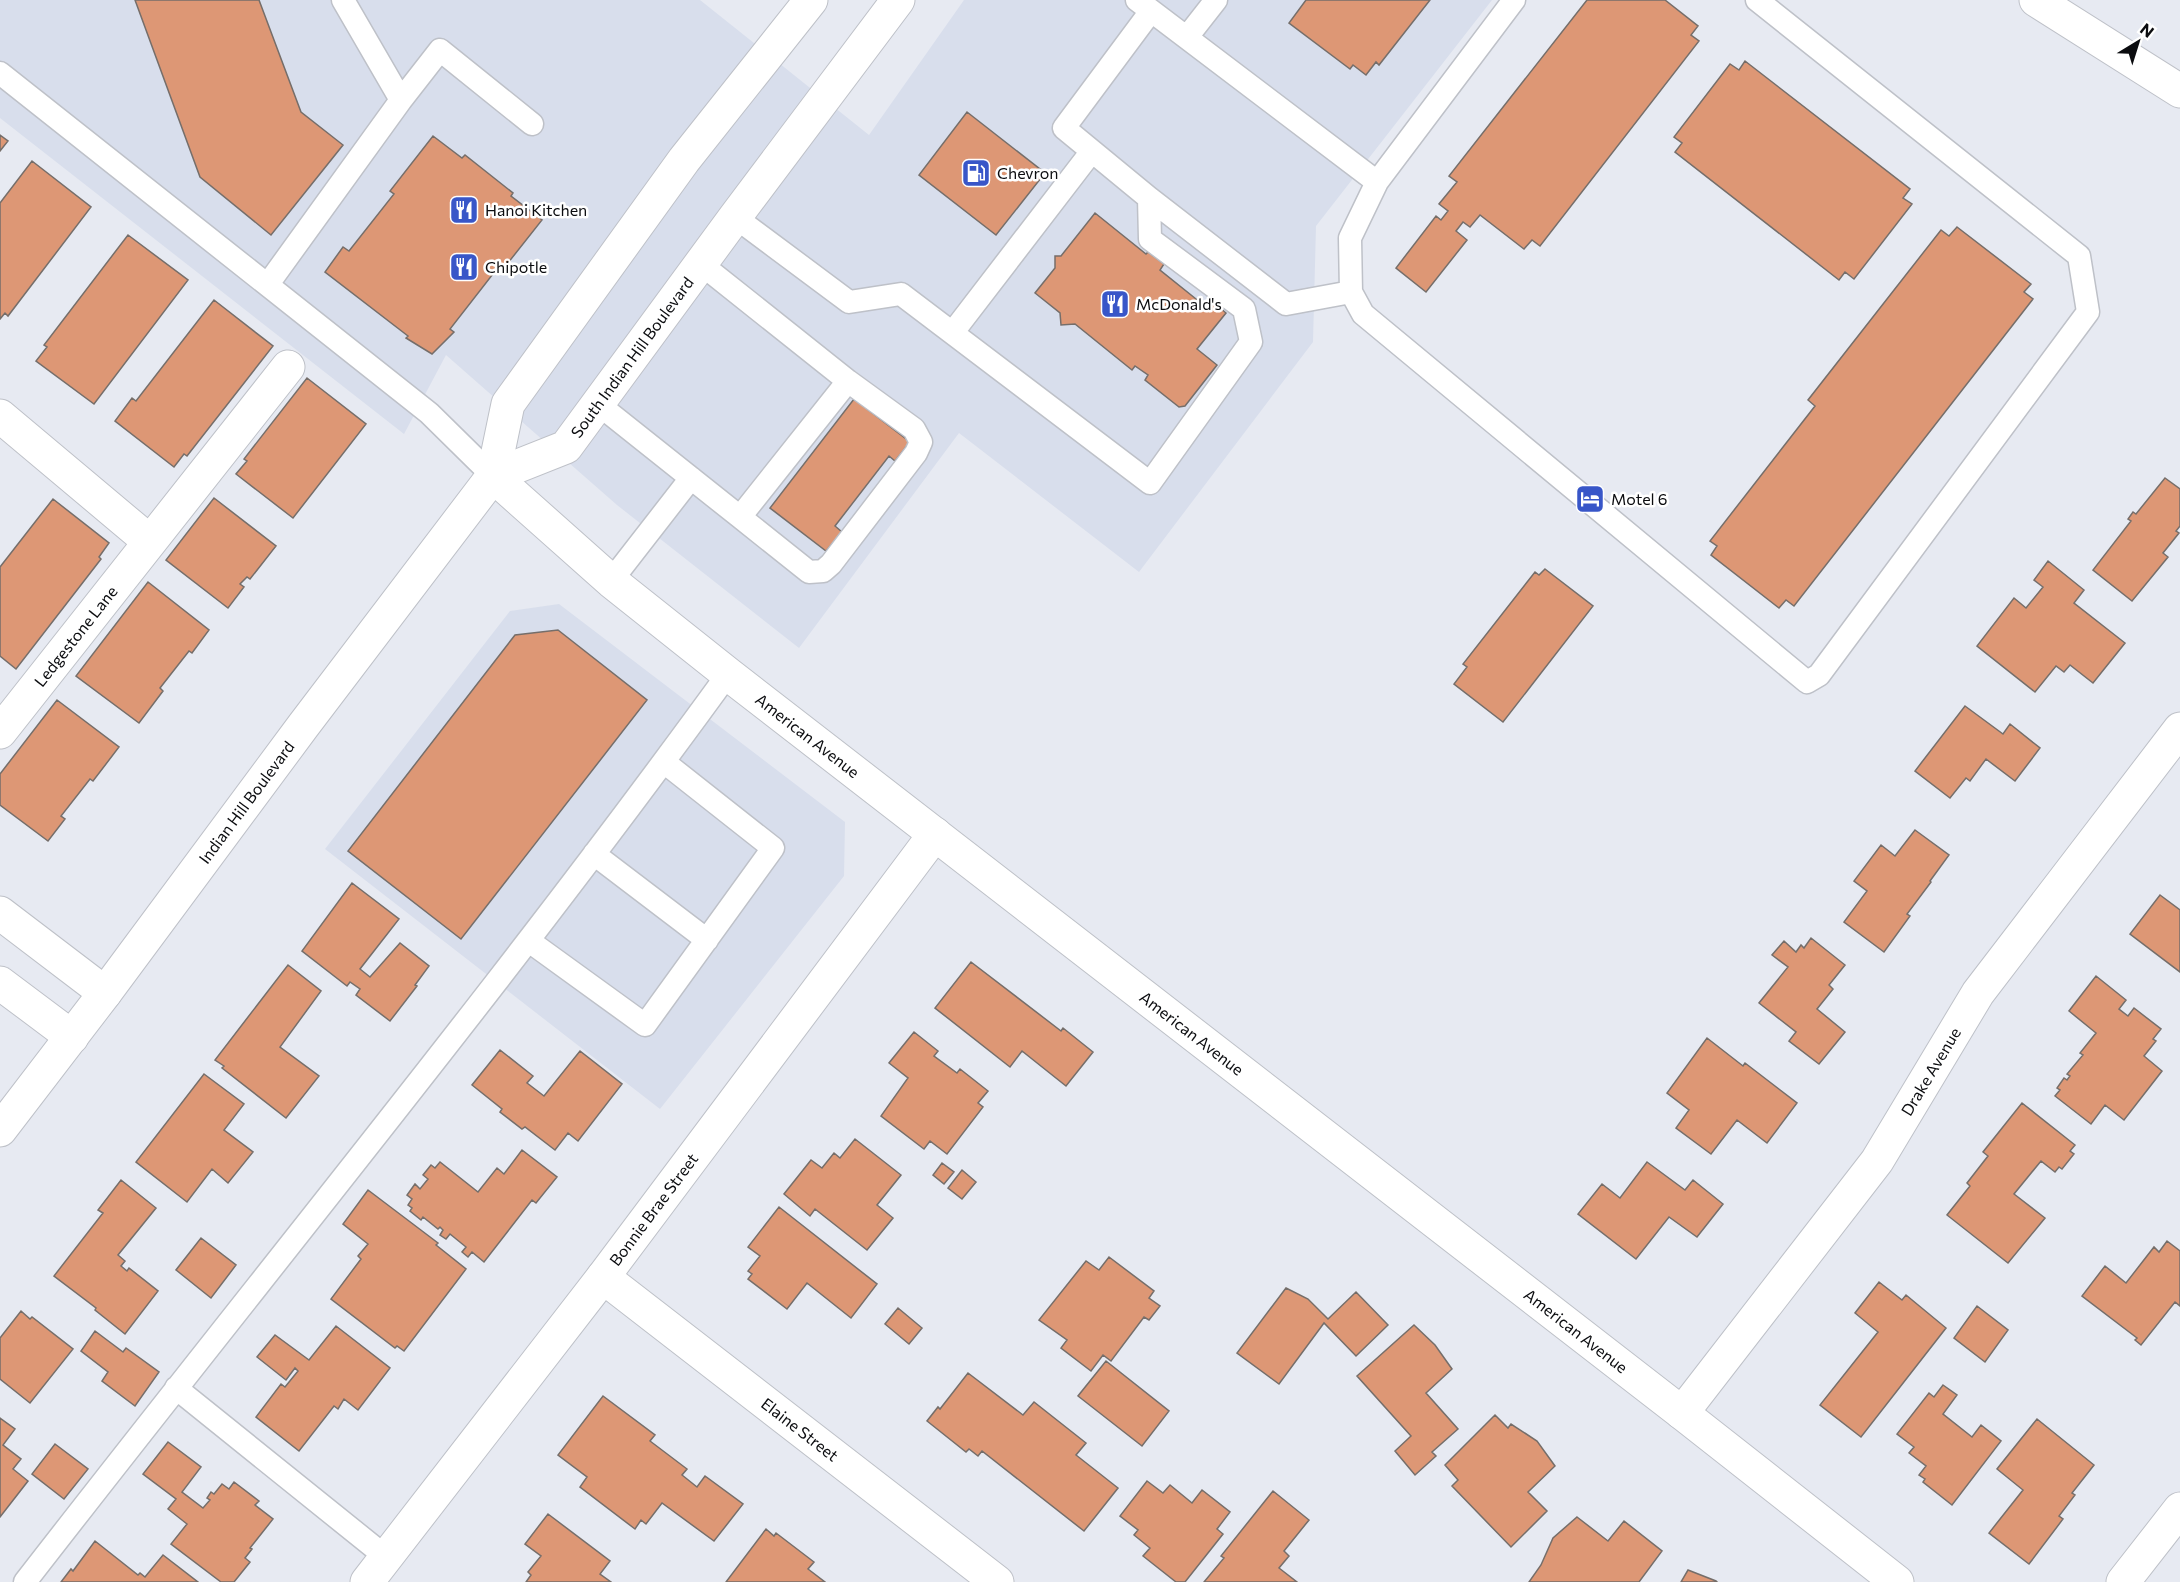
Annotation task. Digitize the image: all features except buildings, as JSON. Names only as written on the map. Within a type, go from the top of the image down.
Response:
[{"type":"main road","points":[[493,476],[508,404],[684,160],[811,0]]},
{"type":"main road","name":"South Indian Hill Boulevard","points":[[493,476],[566,447],[898,0]]},
{"type":"main road","points":[[2036,0],[2180,91]]},
{"type":"main road","name":"Ledgestone Lane","points":[[0,732],[288,367]]},
{"type":"main road","points":[[0,416],[149,541]]},
{"type":"main road","name":"American Avenue","points":[[493,476],[611,581],[728,674],[1897,1582]]},
{"type":"main road","name":"Indian Hill Boulevard","points":[[0,1130],[493,476]]},
{"type":"main road","name":"Drake Avenue","points":[[1682,1413],[1877,1161],[1978,993],[2180,729]]},
{"type":"main road","name":"Bonnie Brae Street","points":[[367,1582],[603,1277],[935,834]]},
{"type":"main road","points":[[0,913],[105,993]]},
{"type":"main road","points":[[0,983],[72,1037]]},
{"type":"main road","name":"Elaine Street","points":[[603,1277],[997,1582]]},
{"type":"main road","points":[[2123,1582],[2180,1509]]},
{"type":"lane","points":[[343,0],[401,100]]},
{"type":"lane","points":[[1186,38],[1216,0]]},
{"type":"lane","points":[[1514,0],[1377,182],[1350,238],[1351,292],[1363,314],[1807,682],[1819,675],[2088,312],[2079,256],[1757,0]]},
{"type":"lane","points":[[1351,292],[1286,304],[1149,198],[1064,128],[1144,5],[1377,182]]},
{"type":"lane","points":[[268,284],[401,100],[440,50],[532,124]]},
{"type":"lane","points":[[0,73],[429,413],[493,476]]},
{"type":"lane","points":[[953,332],[1092,151]]},
{"type":"lane","points":[[735,217],[849,302],[901,294],[1150,483],[1251,342],[1244,309],[1150,239],[1149,198]]},
{"type":"lane","points":[[598,404],[809,572],[823,571],[831,564],[915,453],[921,442],[914,429],[848,381],[701,264]]},
{"type":"lane","points":[[740,517],[848,381]]},
{"type":"lane","points":[[611,581],[691,478]]},
{"type":"lane","points":[[25,1582],[529,941],[728,674]]},
{"type":"lane","points":[[529,941],[645,1025],[773,848],[664,762]]},
{"type":"lane","points":[[594,854],[707,940]]},
{"type":"lane","points":[[176,1388],[386,1557]]},
{"type":"shaded area","points":[[0,0],[700,0],[869,135],[964,0],[1492,0],[1316,226],[1313,342],[1139,572],[959,433],[799,648],[617,505],[446,355],[404,434],[0,118]]},
{"type":"shaded area","points":[[559,604],[845,822],[844,876],[660,1109],[325,849],[510,611]]},
{"type":"place","name":"Chevron","points":[[976,173]]},
{"type":"place","name":"Hanoi Kitchen","points":[[464,210]]},
{"type":"place","name":"Chipotle","points":[[464,267]]},
{"type":"place","name":"McDonald's","points":[[1115,304]]},
{"type":"place","name":"Motel 6","points":[[1590,499]]}]
